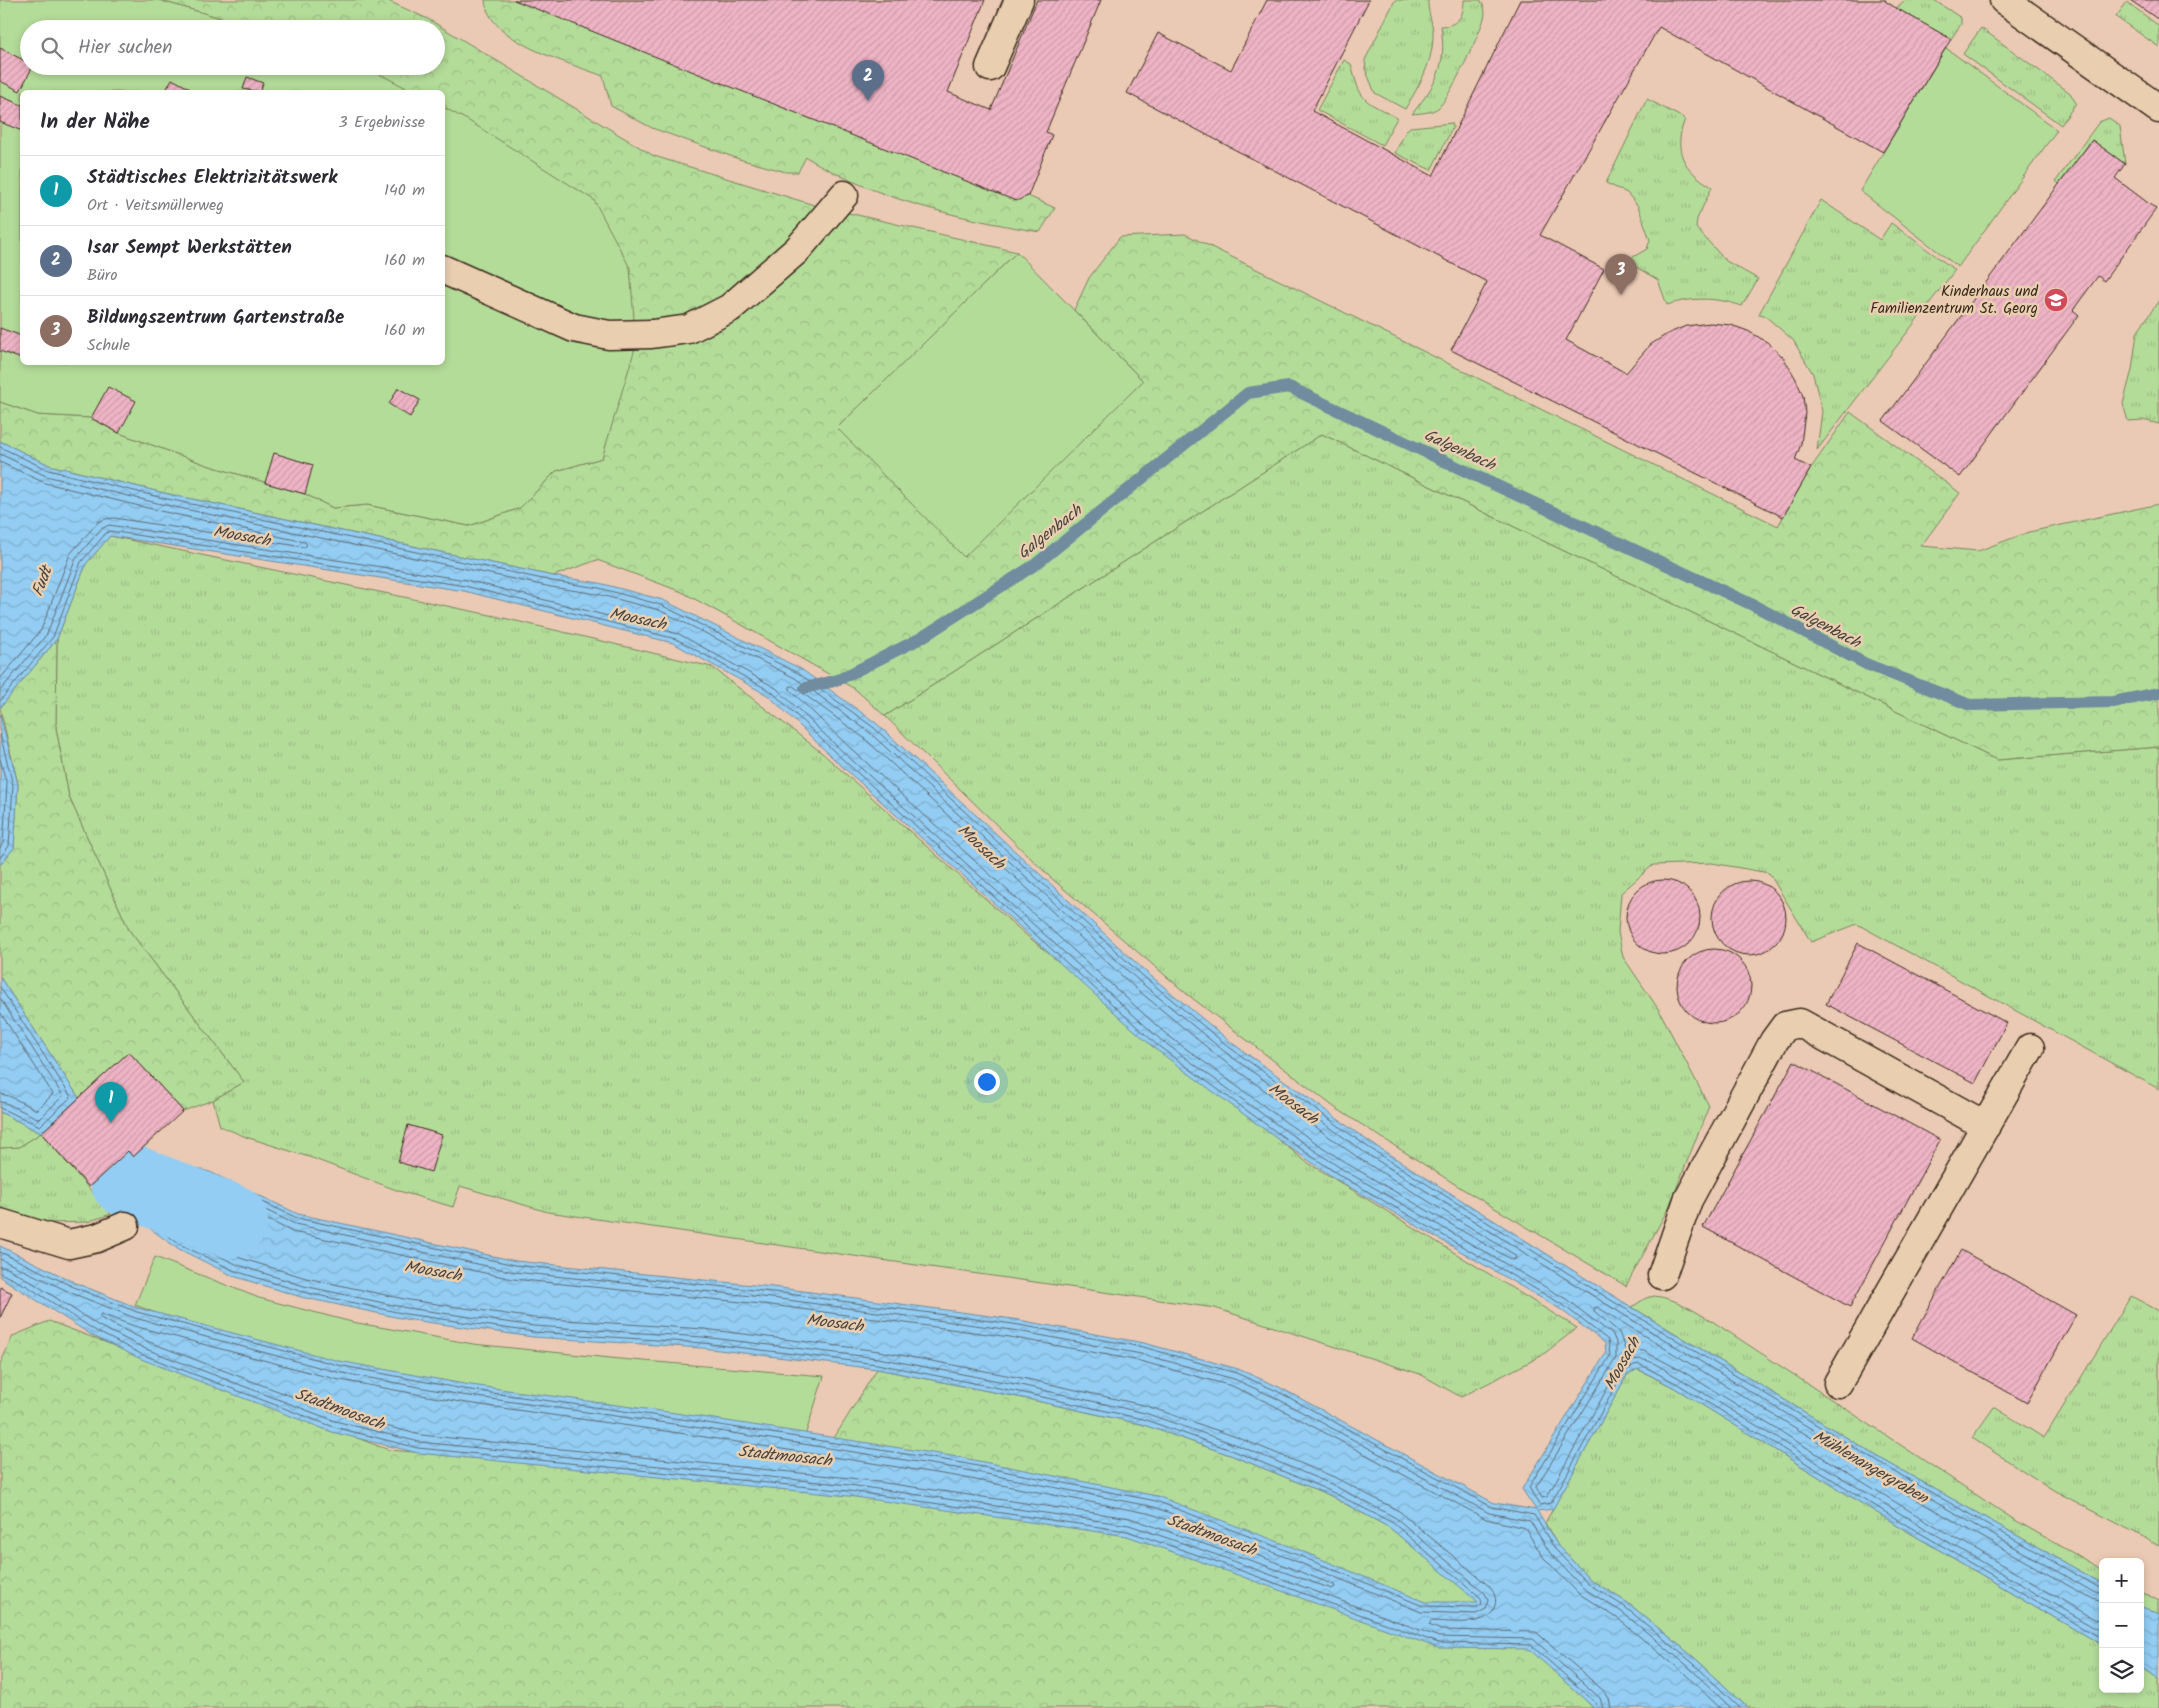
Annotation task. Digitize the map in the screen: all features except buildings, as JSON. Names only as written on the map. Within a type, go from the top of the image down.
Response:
[{"type":"street","points":[[990,67],[1019,0]]},
{"type":"street","points":[[2004,0],[2159,109]]},
{"type":"street","points":[[445,271],[574,328],[608,335],[652,334],[689,329],[730,308],[797,250],[844,195]]},
{"type":"street","points":[[1662,1276],[1688,1200],[1774,1041],[1785,1026],[1800,1022],[1986,1126]]},
{"type":"street","points":[[1838,1383],[2030,1048]]},
{"type":"street","points":[[0,1223],[69,1244],[97,1238],[125,1226]]},
{"type":"green space","points":[[0,0],[158,0],[228,20],[20,20],[20,75],[381,75],[410,90],[20,90],[20,365],[445,365],[445,108],[469,121],[594,200],[630,268],[636,345],[602,458],[556,471],[520,508],[469,526],[367,505],[333,508],[305,494],[207,465],[119,433],[91,418],[38,415],[0,402]]},
{"type":"green space","points":[[158,0],[386,0],[430,20],[228,20]]},
{"type":"green space","points":[[485,0],[515,0],[1055,208],[1040,232],[1009,227],[949,213],[890,196],[833,172],[806,157],[798,172],[786,172],[739,159],[652,128],[611,106],[603,76],[533,49],[500,28],[490,15]]},
{"type":"green space","points":[[1395,0],[1428,0],[1433,31],[1429,62],[1421,81],[1405,109],[1375,93],[1366,71],[1365,60]]},
{"type":"green space","points":[[1464,0],[1480,0],[1485,10],[1483,22],[1472,48],[1443,103],[1435,110],[1412,114],[1428,93],[1438,73],[1443,52],[1441,26],[1447,26],[1459,19],[1463,11]]},
{"type":"green space","points":[[1905,0],[1934,0],[1961,18],[1961,24],[1951,39],[1896,8]]},
{"type":"green space","points":[[2127,2],[2159,26],[2159,47],[2116,17]]},
{"type":"green space","points":[[1981,28],[2070,93],[2076,103],[2061,125],[1963,54]]},
{"type":"green space","points":[[445,29],[654,156],[814,205],[1017,252],[838,428],[1143,381],[1074,310],[1089,278],[1120,237],[1185,234],[1778,526],[1811,468],[1850,412],[1960,493],[1921,546],[1978,551],[2029,532],[2159,504],[2159,747],[1997,760],[1322,434],[885,716],[855,689],[682,592],[597,560],[553,576],[164,493],[49,465],[0,441],[0,402],[38,415],[91,418],[119,433],[207,465],[305,494],[333,508],[367,505],[469,526],[520,508],[556,471],[602,458],[445,161],[445,90],[382,90],[377,75],[445,75]]},
{"type":"green space","points":[[1946,48],[2057,130],[1958,267],[1860,191]]},
{"type":"green space","points":[[1344,60],[1351,64],[1357,86],[1365,98],[1376,107],[1397,118],[1382,145],[1317,110]]},
{"type":"green space","points":[[1647,99],[1685,119],[1680,141],[1680,151],[1683,159],[1694,174],[1712,187],[1697,219],[1696,228],[1726,261],[1758,279],[1742,306],[1704,299],[1667,305],[1658,280],[1626,261],[1647,249],[1650,240],[1638,206],[1627,193],[1606,183]]},
{"type":"green space","points":[[2109,118],[2120,126],[2125,164],[2092,140],[2059,184],[2056,181],[2099,122]]},
{"type":"green space","points":[[1452,123],[1453,127],[1431,170],[1395,153],[1410,127]]},
{"type":"green space","points":[[1821,200],[1880,240],[1891,223],[1955,270],[1817,450],[1822,411],[1813,374],[1793,340],[1764,315],[1759,314]]},
{"type":"green space","points":[[1017,252],[1143,381],[964,557],[837,428]]},
{"type":"green space","points":[[2159,300],[2159,424],[2143,420],[2128,421],[2123,404],[2132,370],[2137,333]]},
{"type":"green space","points":[[1322,434],[1997,760],[2159,747],[2159,1089],[1857,924],[1811,942],[1769,873],[1712,863],[1653,865],[1621,893],[1618,932],[1623,957],[1659,1010],[1709,1106],[1669,1207],[1626,1286],[1461,1188],[1334,1107],[1187,994],[1050,877],[885,716]]},
{"type":"green space","points":[[110,536],[495,616],[712,667],[822,753],[1026,935],[1305,1161],[1577,1328],[1541,1356],[1461,1397],[1420,1374],[1215,1308],[548,1212],[460,1186],[453,1207],[399,1191],[220,1126],[213,1100],[244,1082],[129,930],[69,797],[56,728],[57,639],[86,564]]},
{"type":"green space","points":[[57,639],[56,728],[69,797],[129,930],[244,1082],[213,1100],[183,1111],[129,1052],[79,1098],[0,977],[0,865],[14,848],[18,784],[0,708]]},
{"type":"green space","points":[[0,1112],[41,1133],[19,1147],[0,1148]]},
{"type":"green space","points":[[41,1133],[111,1214],[87,1222],[50,1223],[0,1211],[0,1148],[19,1147]]},
{"type":"green space","points":[[155,1257],[259,1298],[352,1322],[473,1344],[620,1359],[824,1376],[804,1439],[461,1403],[251,1349],[135,1305]]},
{"type":"green space","points":[[1654,1296],[1670,1299],[1712,1321],[2013,1519],[2099,1568],[2099,1582],[1885,1461],[1632,1307],[1646,1298]]},
{"type":"green space","points":[[2131,1296],[2159,1311],[2159,1545],[2055,1491],[1972,1438],[1994,1407],[2044,1438]]},
{"type":"green space","points":[[49,1321],[389,1450],[806,1483],[877,1369],[1141,1424],[1233,1456],[1327,1494],[1390,1528],[1479,1602],[1594,1708],[0,1708],[0,1364],[13,1336]]},
{"type":"green space","points":[[1637,1369],[1673,1387],[1900,1527],[2099,1644],[2099,1693],[2144,1693],[2144,1670],[2159,1679],[2159,1708],[1748,1708],[1696,1659],[1628,1603],[1591,1580],[1558,1546],[1545,1523],[1627,1375]]},
{"type":"green space","points":[[2144,1593],[2159,1601],[2159,1616],[2144,1607]]},
{"type":"water","points":[[0,441],[49,465],[164,493],[553,576],[599,583],[663,600],[801,669],[876,723],[1146,972],[1232,1043],[1371,1143],[1612,1295],[1885,1461],[2099,1582],[2099,1644],[1900,1527],[1673,1387],[1638,1369],[1627,1375],[1553,1509],[1537,1511],[1558,1546],[1591,1580],[1628,1603],[1696,1659],[1748,1708],[1594,1708],[1529,1649],[1438,1648],[1127,1536],[848,1496],[418,1453],[332,1432],[141,1359],[93,1336],[0,1277],[0,1246],[78,1284],[138,1308],[339,1361],[464,1384],[682,1414],[958,1457],[1157,1496],[1292,1547],[1425,1602],[1478,1602],[1390,1528],[1327,1494],[1233,1456],[1141,1424],[877,1369],[702,1348],[533,1337],[405,1319],[301,1297],[233,1276],[177,1248],[116,1204],[161,1159],[210,1172],[298,1214],[516,1261],[773,1287],[1013,1319],[1144,1343],[1238,1369],[1279,1387],[1494,1503],[1536,1510],[1522,1489],[1606,1353],[1605,1343],[1560,1309],[1336,1179],[1276,1138],[1154,1048],[834,759],[769,696],[673,643],[464,591],[110,536],[86,564],[57,639],[0,708]]},
{"type":"water","points":[[0,714],[18,784],[14,848],[0,865]]},
{"type":"water","points":[[0,977],[79,1098],[41,1133],[0,1112]]},
{"type":"water","points":[[2144,1607],[2159,1616],[2159,1679],[2144,1670]]},
{"type":"waterway","name":"Galgenbach","points":[[805,688],[838,680],[921,638],[1036,564],[1248,393],[1289,387],[1755,606],[1866,664],[1970,705],[2113,702],[2159,693]]},
{"type":"waterway","name":"Moosach","points":[[127,1180],[231,1221]]},
{"type":"place","name":"Isar Sempt Werkstätten","points":[[868,101]]},
{"type":"place","name":"Bildungszentrum Gartenstraße","points":[[1621,295]]},
{"type":"place","name":"Kinderhaus und Familienzentrum St. Georg","points":[[2056,300]]},
{"type":"place","name":"Städtisches Elektrizitätswerk","points":[[111,1123]]},
{"type":"water label","name":"Fudt","points":[[41,581]]},
{"type":"water label","name":"Stadtmoosach","points":[[340,1408]]},
{"type":"water label","name":"Stadtmoosach","points":[[785,1455]]},
{"type":"water label","name":"Mühlenangergraben","points":[[1871,1466]]},
{"type":"water label","name":"Stadtmoosach","points":[[1212,1534]]}]
